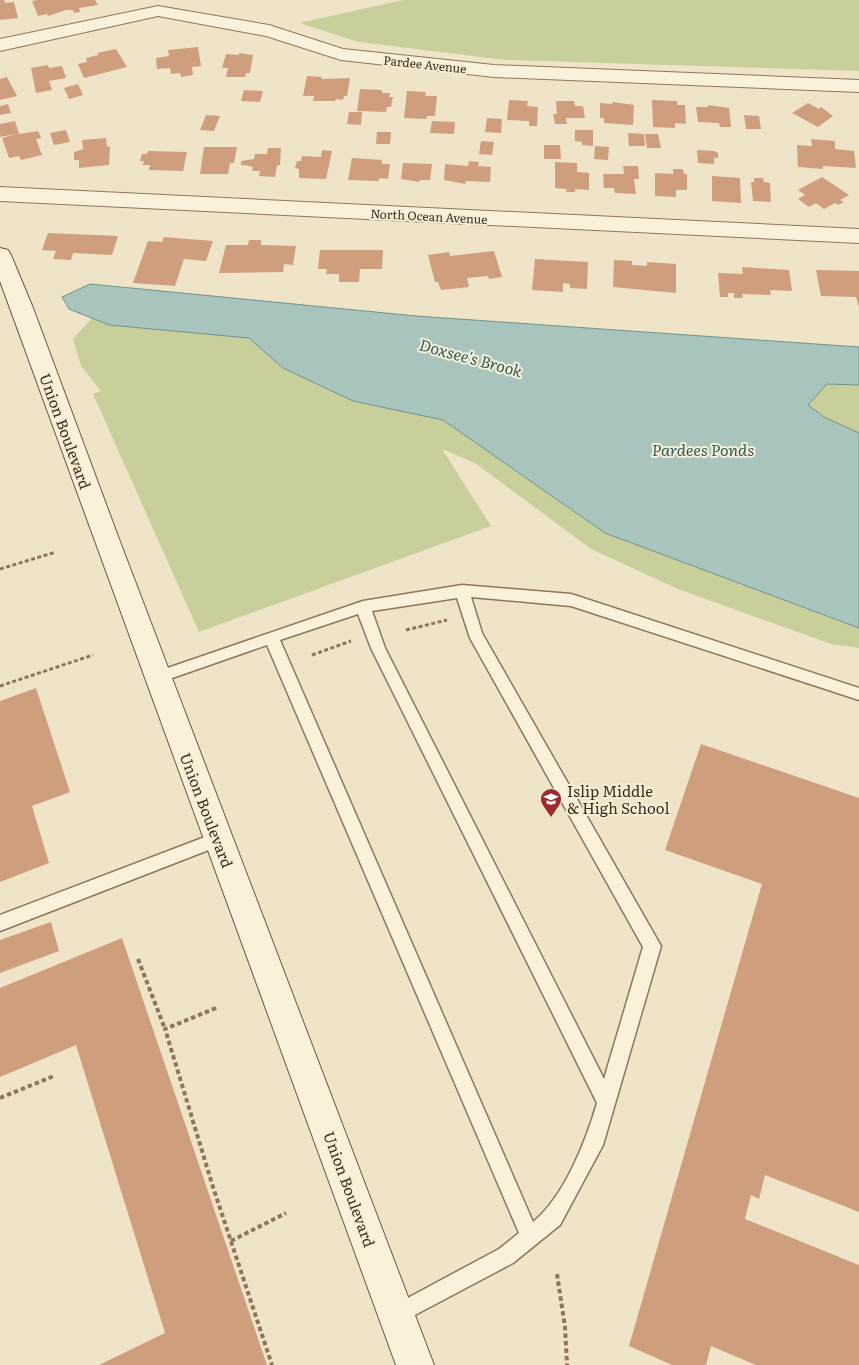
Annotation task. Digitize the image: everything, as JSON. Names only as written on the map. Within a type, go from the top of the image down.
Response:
[{"type":"street","name":"Pardee Avenue","points":[[0,46],[158,11],[270,31],[342,54],[494,71],[859,86]]},
{"type":"street","name":"North Ocean Avenue","points":[[0,194],[859,236]]},
{"type":"street","name":"Union Boulevard","points":[[0,255],[22,308],[415,1365]]},
{"type":"lane","points":[[158,678],[271,636],[363,607],[462,591],[571,600],[859,694]]},
{"type":"lane","points":[[396,1315],[506,1256],[553,1218],[594,1145],[652,946],[475,634],[462,591]]},
{"type":"lane","points":[[363,607],[382,657],[606,1102]]},
{"type":"lane","points":[[271,636],[530,1236]]},
{"type":"lane","points":[[0,922],[218,839]]},
{"type":"path","points":[[0,568],[56,552]]},
{"type":"path","points":[[406,630],[446,620]]},
{"type":"path","points":[[312,654],[352,641]]},
{"type":"path","points":[[0,686],[93,655]]},
{"type":"path","points":[[138,959],[165,1029],[213,1187],[272,1365]]},
{"type":"path","points":[[165,1029],[216,1008]]},
{"type":"path","points":[[0,1098],[54,1076]]},
{"type":"path","points":[[231,1241],[286,1213]]},
{"type":"path","points":[[557,1274],[565,1327],[568,1365]]},
{"type":"green space","points":[[403,0],[859,0],[859,71],[506,60],[359,42],[299,23]]},
{"type":"green space","points":[[92,318],[109,325],[249,338],[283,368],[353,401],[443,420],[605,533],[859,628],[859,648],[831,644],[678,589],[591,549],[475,463],[442,449],[491,526],[199,632],[93,394],[101,391],[81,366],[73,339]]},
{"type":"green space","points":[[827,384],[859,385],[859,433],[824,417],[808,405]]},
{"type":"water","name":"Pardees Ponds","points":[[90,284],[416,316],[859,347],[859,385],[827,384],[808,405],[824,417],[859,433],[859,628],[605,533],[443,420],[353,401],[283,368],[249,338],[109,325],[69,309],[62,297]]},
{"type":"building","points":[[0,0],[4,0],[5,3],[14,2],[18,18],[0,20]]},
{"type":"building","points":[[95,0],[98,5],[79,8],[80,12],[74,13],[73,10],[66,10],[48,16],[47,14],[38,16],[32,1]]},
{"type":"building","points":[[198,47],[201,66],[192,67],[193,75],[181,77],[180,73],[171,74],[170,68],[157,69],[156,58],[169,56],[168,50]]},
{"type":"building","points":[[116,49],[127,67],[84,78],[78,64],[87,62],[86,58],[98,55],[97,53]]},
{"type":"building","points":[[239,53],[253,55],[250,73],[246,73],[245,77],[226,77],[228,68],[222,68],[226,54],[239,55]]},
{"type":"building","points":[[48,65],[49,68],[62,66],[66,78],[49,81],[52,90],[36,93],[31,68]]},
{"type":"building","points":[[307,76],[322,77],[321,79],[350,78],[347,96],[344,96],[343,100],[313,101],[314,96],[303,96]]},
{"type":"building","points":[[7,77],[17,96],[0,100],[0,79]]},
{"type":"building","points":[[78,84],[83,95],[69,99],[64,88]]},
{"type":"building","points":[[360,89],[382,90],[382,93],[390,93],[389,97],[393,97],[391,107],[387,107],[386,112],[357,111]]},
{"type":"building","points":[[244,90],[263,91],[260,102],[241,101]]},
{"type":"building","points":[[407,91],[426,92],[425,96],[437,96],[435,116],[427,116],[426,119],[404,118]]},
{"type":"building","points":[[509,100],[528,101],[527,106],[538,107],[537,126],[529,126],[529,121],[507,120]]},
{"type":"building","points":[[652,100],[677,101],[677,105],[685,105],[686,124],[675,123],[675,128],[653,127]]},
{"type":"building","points":[[556,101],[574,101],[575,106],[583,106],[585,118],[566,118],[567,124],[555,124],[553,114],[557,114]]},
{"type":"building","points":[[613,102],[634,105],[633,125],[604,123],[604,118],[600,118],[600,103],[612,104]]},
{"type":"building","points":[[808,103],[819,109],[821,107],[833,116],[818,127],[792,113]]},
{"type":"building","points":[[8,104],[11,113],[0,115],[0,106]]},
{"type":"building","points":[[708,105],[729,108],[731,127],[720,127],[719,123],[698,122],[696,107],[708,107]]},
{"type":"building","points":[[349,112],[362,112],[361,125],[347,124]]},
{"type":"building","points":[[206,115],[220,116],[214,131],[200,130]]},
{"type":"building","points":[[744,115],[759,116],[761,129],[746,129]]},
{"type":"building","points":[[487,118],[502,119],[501,133],[485,132]]},
{"type":"building","points":[[15,121],[19,134],[38,131],[41,138],[36,139],[42,155],[21,160],[19,156],[9,158],[2,138],[16,134],[0,137],[0,124]]},
{"type":"building","points":[[432,121],[455,122],[454,134],[430,133]]},
{"type":"building","points":[[66,130],[70,142],[54,145],[50,133]]},
{"type":"building","points":[[575,130],[593,130],[593,146],[582,145],[582,142],[575,141]]},
{"type":"building","points":[[377,132],[391,132],[390,144],[376,144]]},
{"type":"building","points":[[628,133],[644,134],[645,146],[629,146]]},
{"type":"building","points":[[645,134],[658,134],[661,148],[647,148]]},
{"type":"building","points":[[106,138],[107,147],[110,146],[109,165],[79,168],[79,160],[74,160],[74,152],[83,149],[82,140]]},
{"type":"building","points":[[811,139],[835,141],[835,149],[854,151],[856,168],[823,166],[823,169],[798,167],[797,145],[812,146]]},
{"type":"building","points":[[481,141],[494,142],[492,155],[479,154]]},
{"type":"building","points":[[544,145],[560,145],[561,159],[544,159]]},
{"type":"building","points":[[595,146],[609,147],[608,160],[594,159]]},
{"type":"building","points":[[204,147],[237,147],[234,163],[230,163],[228,174],[200,174]]},
{"type":"building","points":[[268,148],[281,148],[280,165],[277,165],[275,177],[259,176],[260,171],[252,171],[253,167],[241,165],[241,161],[254,159],[255,154],[267,154]]},
{"type":"building","points":[[322,150],[332,151],[326,179],[299,178],[299,169],[295,168],[297,161],[301,161],[302,156],[321,157]]},
{"type":"building","points":[[697,150],[714,151],[718,153],[718,158],[714,158],[714,164],[698,163]]},
{"type":"building","points":[[148,151],[187,152],[183,171],[149,170],[150,165],[143,165],[144,161],[140,161],[142,154],[147,154]]},
{"type":"building","points":[[352,158],[382,160],[382,164],[390,164],[388,179],[379,178],[379,181],[348,180]]},
{"type":"building","points":[[469,161],[479,162],[478,166],[491,167],[490,182],[466,181],[465,184],[444,180],[445,164],[468,166]]},
{"type":"building","points":[[555,162],[577,163],[577,172],[589,173],[589,190],[575,189],[575,192],[566,192],[567,189],[555,188]]},
{"type":"building","points":[[403,163],[432,164],[430,180],[420,180],[419,182],[401,179]]},
{"type":"building","points":[[623,166],[638,166],[639,179],[634,179],[636,194],[615,193],[614,188],[604,188],[603,174],[624,174]]},
{"type":"building","points":[[673,169],[683,169],[684,174],[687,174],[687,190],[676,190],[676,197],[655,196],[655,173],[673,174]]},
{"type":"building","points":[[712,176],[740,178],[741,203],[712,201]]},
{"type":"building","points":[[822,177],[849,195],[840,200],[844,202],[838,205],[835,203],[824,209],[816,203],[809,207],[798,199],[805,195],[798,190]]},
{"type":"building","points":[[754,178],[763,178],[764,182],[770,183],[771,202],[753,201],[751,182],[754,182]]},
{"type":"building","points":[[48,233],[118,236],[112,255],[73,253],[71,260],[53,259],[56,251],[42,250]]},
{"type":"building","points":[[164,237],[213,241],[206,261],[184,259],[175,286],[133,283],[148,241],[162,242]]},
{"type":"building","points":[[249,240],[261,240],[261,245],[296,246],[293,265],[284,264],[283,272],[219,273],[226,245],[248,245]]},
{"type":"building","points":[[320,250],[383,250],[382,269],[360,269],[359,282],[339,282],[339,274],[326,274],[327,269],[318,269]]},
{"type":"building","points":[[494,251],[502,277],[489,279],[488,276],[467,278],[469,287],[441,290],[438,282],[435,282],[428,255],[449,252],[450,256]]},
{"type":"building","points":[[535,259],[588,262],[587,289],[570,288],[570,284],[563,283],[563,292],[532,290]]},
{"type":"building","points":[[614,260],[632,261],[632,265],[647,266],[647,262],[676,264],[676,293],[613,287]]},
{"type":"building","points":[[742,267],[789,270],[792,291],[770,290],[771,295],[742,294],[743,298],[734,298],[734,293],[728,293],[728,297],[720,297],[718,273],[743,274]]},
{"type":"building","points":[[816,270],[859,271],[859,307],[856,297],[821,296]]},
{"type":"building","points":[[36,688],[70,792],[32,806],[49,863],[0,882],[0,701]]},
{"type":"building","points":[[701,744],[859,798],[859,1212],[765,1175],[759,1199],[751,1195],[745,1219],[859,1265],[859,1365],[756,1365],[711,1346],[706,1365],[672,1365],[629,1346],[762,884],[665,850]]},
{"type":"building","points":[[51,922],[59,951],[0,973],[0,940]]},
{"type":"building","points":[[122,938],[267,1365],[99,1365],[165,1333],[76,1045],[0,1077],[0,988]]},
{"type":"place","name":"Islip Middle & High School","points":[[551,818]]},
{"type":"water label","name":"Doxsee's Brook","points":[[471,357]]}]
